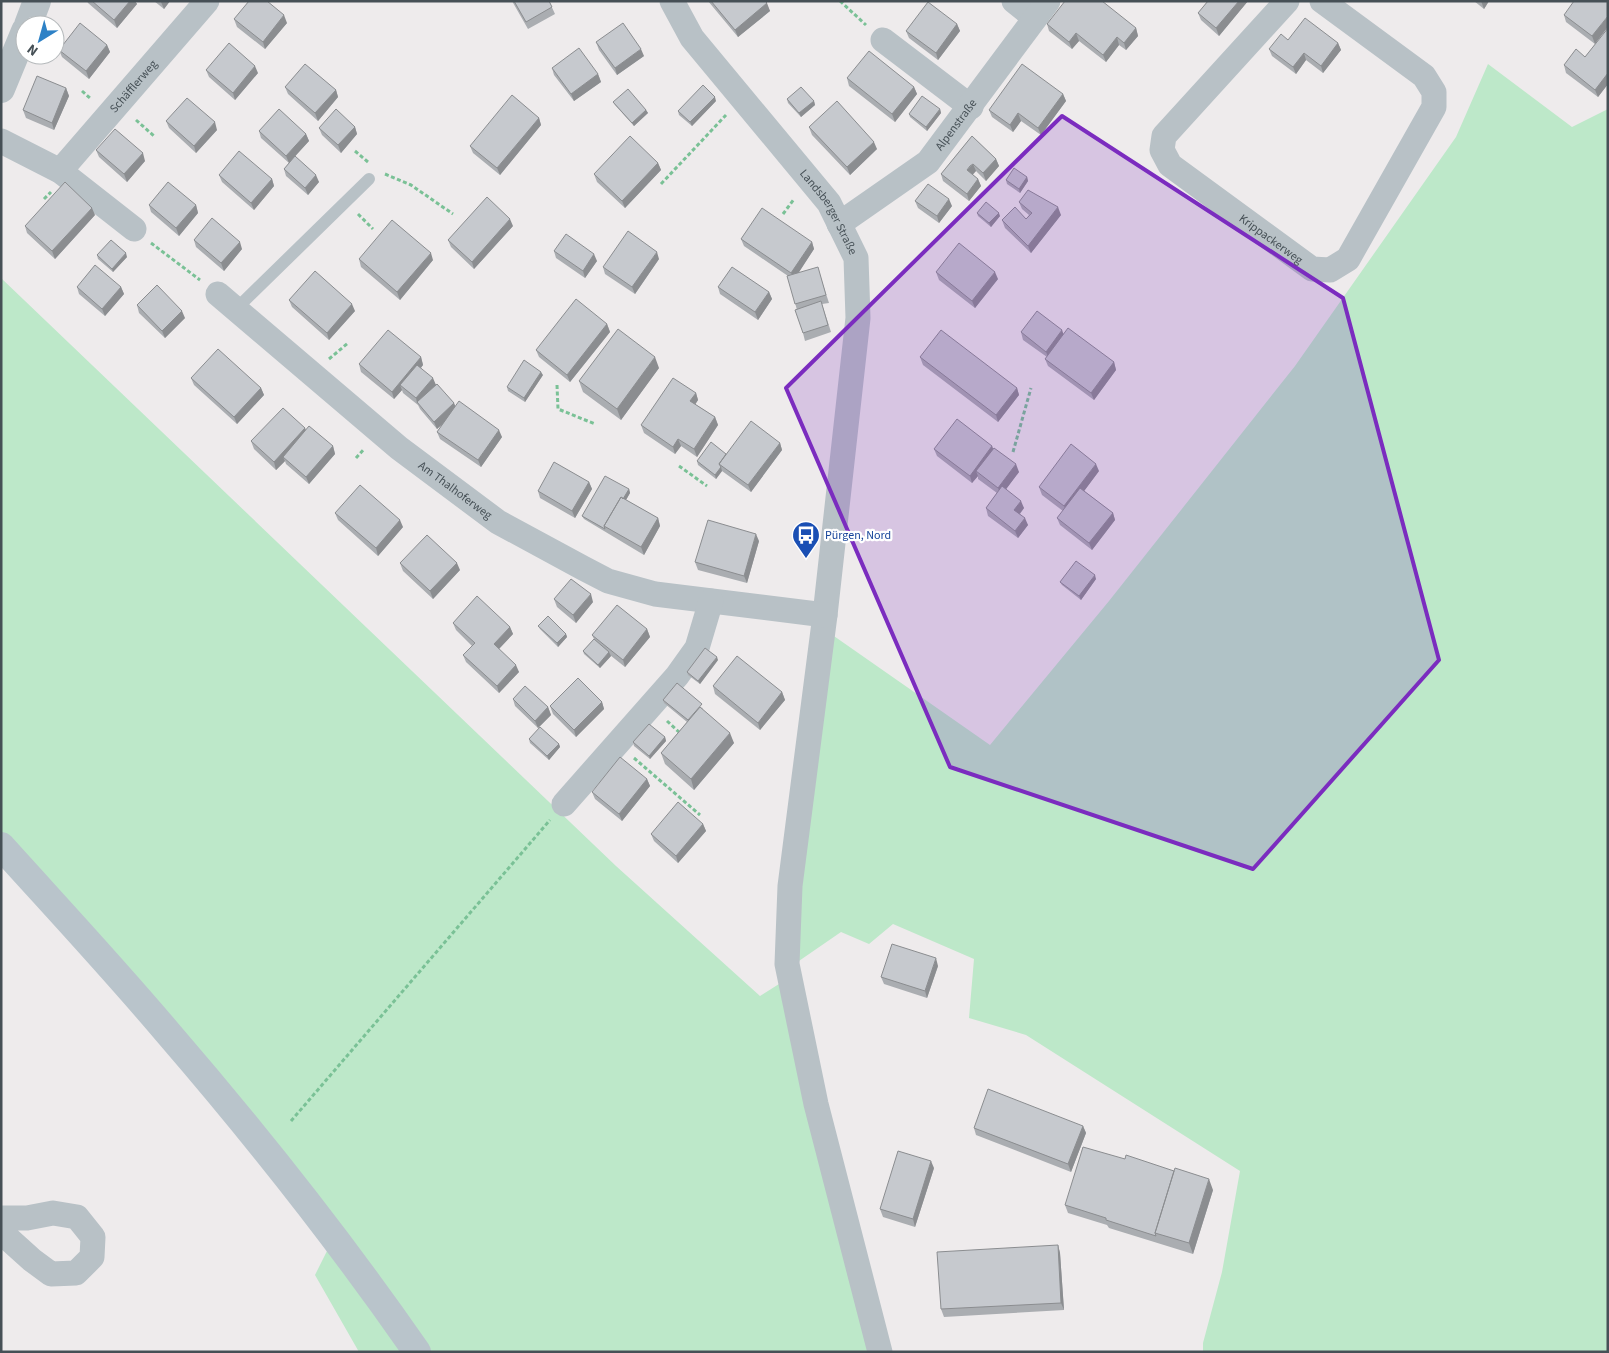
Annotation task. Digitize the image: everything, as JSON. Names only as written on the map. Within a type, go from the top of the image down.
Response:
[{"type":"main road","points":[[1,846],[180,1048],[302,1196],[417,1352]]},
{"type":"street","points":[[32,15],[37,1]]},
{"type":"street","name":"Schäfflerweg","points":[[60,171],[206,1]]},
{"type":"street","name":"Landsberger Straße","points":[[672,1],[692,38],[829,203],[856,258],[858,318],[825,615],[790,886],[787,964],[816,1104],[880,1352]]},
{"type":"street","points":[[1014,1],[1041,10]]},
{"type":"street","name":"Krippackerweg","points":[[1287,1],[1164,136],[1162,150],[1170,165],[1312,269],[1330,270],[1348,259],[1434,107],[1434,92],[1424,76],[1351,9],[1322,1]]},
{"type":"street","name":"Alpenstraße","points":[[839,224],[928,162],[971,107],[1041,10]]},
{"type":"street","points":[[883,40],[971,107]]},
{"type":"street","points":[[1,89],[15,55]]},
{"type":"street","points":[[1,140],[60,171],[134,230]]},
{"type":"street","name":"Am Thalhoferweg","points":[[227,302],[399,448],[498,522],[608,580],[654,594],[825,615]]},
{"type":"street","points":[[564,804],[677,676],[698,648],[710,601]]},
{"type":"street","points":[[1,1218],[27,1218],[53,1213],[77,1217],[94,1237],[92,1257],[76,1273],[51,1274],[32,1260],[1,1232]]},
{"type":"lane","points":[[227,302],[369,180]]},
{"type":"path","points":[[840,1],[883,40]]},
{"type":"path","points":[[661,184],[742,98]]},
{"type":"path","points":[[381,172],[411,185],[453,214]]},
{"type":"path","points":[[134,230],[227,302]]},
{"type":"path","points":[[557,385],[558,409],[596,424]]},
{"type":"path","points":[[1012,452],[1030,388]]},
{"type":"path","points":[[680,466],[706,486]]},
{"type":"path","points":[[618,743],[700,815]]},
{"type":"path","points":[[291,1121],[564,804]]},
{"type":"highlighted area","points":[[1062,116],[1343,298],[1439,660],[1253,869],[950,767],[786,388]]},
{"type":"green space","points":[[1488,64],[1572,127],[1608,109],[1608,1352],[1203,1352],[1203,1343],[1222,1272],[1240,1171],[1026,1035],[969,1018],[974,959],[893,924],[869,944],[841,932],[796,963],[797,887],[831,634],[990,745],[1109,601],[1295,366],[1456,137]]},
{"type":"green space","points":[[1,278],[616,866],[760,996],[779,984],[871,1352],[428,1352],[1,834]]},
{"type":"green space","points":[[328,1249],[401,1352],[359,1352],[315,1275]]},
{"type":"building","points":[[92,1],[130,1],[114,20]]},
{"type":"building","points":[[249,1],[267,1],[284,15],[263,42],[234,19]]},
{"type":"building","points":[[514,1],[549,1],[552,7],[526,22]]},
{"type":"building","points":[[711,1],[765,1],[767,3],[735,30]]},
{"type":"building","points":[[1065,1],[1102,1],[1136,28],[1124,43],[1117,37],[1103,55],[1076,33],[1069,42],[1047,24]]},
{"type":"building","points":[[1208,1],[1239,1],[1216,28],[1198,13]]},
{"type":"building","points":[[1574,1],[1608,1],[1608,16],[1592,36],[1564,15]]},
{"type":"building","points":[[928,2],[957,24],[936,53],[906,31]]},
{"type":"building","points":[[1305,18],[1338,43],[1321,66],[1304,53],[1293,67],[1269,49],[1281,34],[1288,40]]},
{"type":"building","points":[[80,23],[107,45],[86,71],[65,55],[65,42]]},
{"type":"building","points":[[623,23],[641,49],[615,68],[596,42]]},
{"type":"building","points":[[1608,28],[1608,73],[1595,90],[1564,65],[1576,49],[1585,57]]},
{"type":"building","points":[[229,43],[255,66],[233,93],[206,70]]},
{"type":"building","points":[[579,48],[598,74],[571,94],[552,68]]},
{"type":"building","points":[[869,51],[914,87],[892,114],[847,78]]},
{"type":"building","points":[[305,64],[336,90],[315,113],[285,87]]},
{"type":"building","points":[[1022,64],[1063,94],[1038,128],[1018,113],[1010,125],[989,110]]},
{"type":"building","points":[[37,76],[66,88],[52,123],[23,110]]},
{"type":"building","points":[[703,85],[715,97],[690,122],[678,111]]},
{"type":"building","points":[[801,87],[814,101],[799,113],[787,99]]},
{"type":"building","points":[[628,89],[646,110],[632,123],[613,102]]},
{"type":"building","points":[[512,95],[539,118],[497,168],[470,146]]},
{"type":"building","points":[[922,96],[940,109],[926,127],[909,114]]},
{"type":"building","points":[[187,98],[215,122],[194,146],[166,121]]},
{"type":"building","points":[[837,101],[874,142],[847,167],[809,127]]},
{"type":"building","points":[[279,109],[306,134],[286,156],[259,131]]},
{"type":"building","points":[[336,109],[355,127],[338,145],[319,128]]},
{"type":"building","points":[[115,129],[143,153],[124,174],[96,150]]},
{"type":"building","points":[[630,136],[658,163],[622,201],[594,174]]},
{"type":"building","points":[[972,136],[996,159],[983,173],[973,164],[970,166],[967,170],[978,179],[967,194],[941,174]]},
{"type":"building","points":[[239,151],[272,179],[251,203],[219,175]]},
{"type":"building","points":[[295,156],[316,175],[305,188],[284,169]]},
{"type":"building","points":[[1014,168],[1027,177],[1019,189],[1006,180]]},
{"type":"building","points":[[65,182],[92,208],[52,251],[25,226]]},
{"type":"building","points":[[168,182],[196,205],[176,228],[149,205]]},
{"type":"building","points":[[928,184],[949,199],[937,216],[915,201]]},
{"type":"building","points":[[1028,190],[1058,207],[1028,246],[1002,220],[1015,207],[1026,219],[1032,213],[1019,202]]},
{"type":"building","points":[[487,197],[510,219],[472,262],[448,240]]},
{"type":"building","points":[[986,202],[999,213],[989,223],[977,213]]},
{"type":"building","points":[[762,208],[812,242],[791,273],[741,239]]},
{"type":"building","points":[[212,218],[240,242],[221,263],[194,240]]},
{"type":"building","points":[[392,220],[431,253],[397,292],[359,259]]},
{"type":"building","points":[[628,231],[657,252],[632,287],[603,267]]},
{"type":"building","points":[[566,234],[594,254],[583,271],[554,251]]},
{"type":"building","points":[[111,240],[126,253],[112,269],[97,255]]},
{"type":"building","points":[[959,243],[995,272],[972,301],[936,272]]},
{"type":"building","points":[[95,265],[121,287],[102,309],[77,287]]},
{"type":"building","points":[[732,267],[769,292],[755,312],[718,287]]},
{"type":"building","points":[[818,267],[826,295],[795,304],[787,276]]},
{"type":"building","points":[[315,271],[352,304],[327,333],[289,300]]},
{"type":"building","points":[[157,285],[182,311],[162,331],[137,305]]},
{"type":"building","points":[[576,299],[607,324],[567,375],[536,350]]},
{"type":"building","points":[[821,301],[828,325],[803,333],[795,310]]},
{"type":"building","points":[[1037,311],[1062,330],[1046,352],[1021,332]]},
{"type":"building","points":[[1068,328],[1114,362],[1091,393],[1045,359]]},
{"type":"building","points":[[618,329],[655,357],[617,409],[579,381]]},
{"type":"building","points":[[388,330],[421,357],[392,392],[359,364]]},
{"type":"building","points":[[941,330],[1017,388],[996,415],[920,357]]},
{"type":"building","points":[[218,349],[261,388],[234,417],[191,378]]},
{"type":"building","points":[[524,360],[541,372],[524,398],[507,387]]},
{"type":"building","points":[[417,365],[433,378],[416,398],[400,385]]},
{"type":"building","points":[[673,378],[696,393],[690,401],[715,417],[694,449],[678,439],[673,447],[641,425]]},
{"type":"building","points":[[437,384],[454,403],[434,422],[417,402]]},
{"type":"building","points":[[459,401],[499,430],[478,460],[437,432]]},
{"type":"building","points":[[283,408],[305,428],[274,462],[251,441]]},
{"type":"building","points":[[957,419],[992,446],[970,476],[934,449]]},
{"type":"building","points":[[751,421],[780,443],[748,485],[719,464]]},
{"type":"building","points":[[309,426],[333,446],[306,477],[283,457]]},
{"type":"building","points":[[711,442],[726,454],[719,464],[721,467],[715,475],[697,461]]},
{"type":"building","points":[[1071,444],[1096,464],[1064,506],[1039,487]]},
{"type":"building","points":[[994,448],[1016,464],[998,488],[976,471]]},
{"type":"building","points":[[554,462],[589,482],[572,511],[538,491]]},
{"type":"building","points":[[605,476],[629,489],[623,499],[621,497],[604,526],[605,529],[582,516]]},
{"type":"building","points":[[360,485],[400,520],[376,548],[335,513]]},
{"type":"building","points":[[1002,486],[1021,501],[1014,510],[1025,518],[1015,531],[986,508]]},
{"type":"building","points":[[1080,488],[1113,513],[1089,543],[1057,518]]},
{"type":"building","points":[[621,497],[658,518],[641,547],[604,526]]},
{"type":"building","points":[[708,520],[756,534],[744,576],[695,562]]},
{"type":"building","points":[[427,535],[457,563],[430,591],[400,563]]},
{"type":"building","points":[[1076,561],[1095,575],[1079,596],[1060,582]]},
{"type":"building","points":[[571,579],[591,594],[573,615],[554,599]]},
{"type":"building","points":[[477,596],[510,627],[494,644],[516,665],[497,686],[463,655],[475,643],[453,623]]},
{"type":"building","points":[[617,605],[647,629],[623,660],[592,635]]},
{"type":"building","points":[[548,616],[566,634],[557,643],[538,626]]},
{"type":"building","points":[[594,639],[609,652],[598,665],[583,651]]},
{"type":"building","points":[[705,648],[717,657],[698,681],[687,672]]},
{"type":"building","points":[[737,656],[782,692],[758,723],[713,686]]},
{"type":"building","points":[[578,678],[602,702],[574,730],[550,706]]},
{"type":"building","points":[[677,683],[702,704],[688,720],[663,700]]},
{"type":"building","points":[[525,686],[548,707],[535,721],[513,699]]},
{"type":"building","points":[[700,707],[730,733],[691,779],[661,753]]},
{"type":"building","points":[[649,724],[665,737],[649,756],[633,742]]},
{"type":"building","points":[[540,727],[559,744],[547,756],[529,739]]},
{"type":"building","points":[[620,757],[647,779],[619,814],[592,792]]},
{"type":"building","points":[[678,802],[703,824],[676,856],[651,834]]},
{"type":"building","points":[[892,944],[936,958],[925,991],[881,977]]},
{"type":"building","points":[[988,1089],[1083,1126],[1068,1164],[974,1128]]},
{"type":"building","points":[[1083,1147],[1125,1159],[1126,1155],[1174,1171],[1155,1233],[1156,1236],[1065,1205]]},
{"type":"building","points":[[898,1151],[931,1161],[913,1219],[880,1209]]},
{"type":"building","points":[[1175,1168],[1209,1179],[1189,1243],[1155,1233]]},
{"type":"building","points":[[1058,1245],[1061,1303],[941,1309],[937,1252]]},
{"type":"place","name":"Pürgen, Nord","points":[[806,559]]}]
